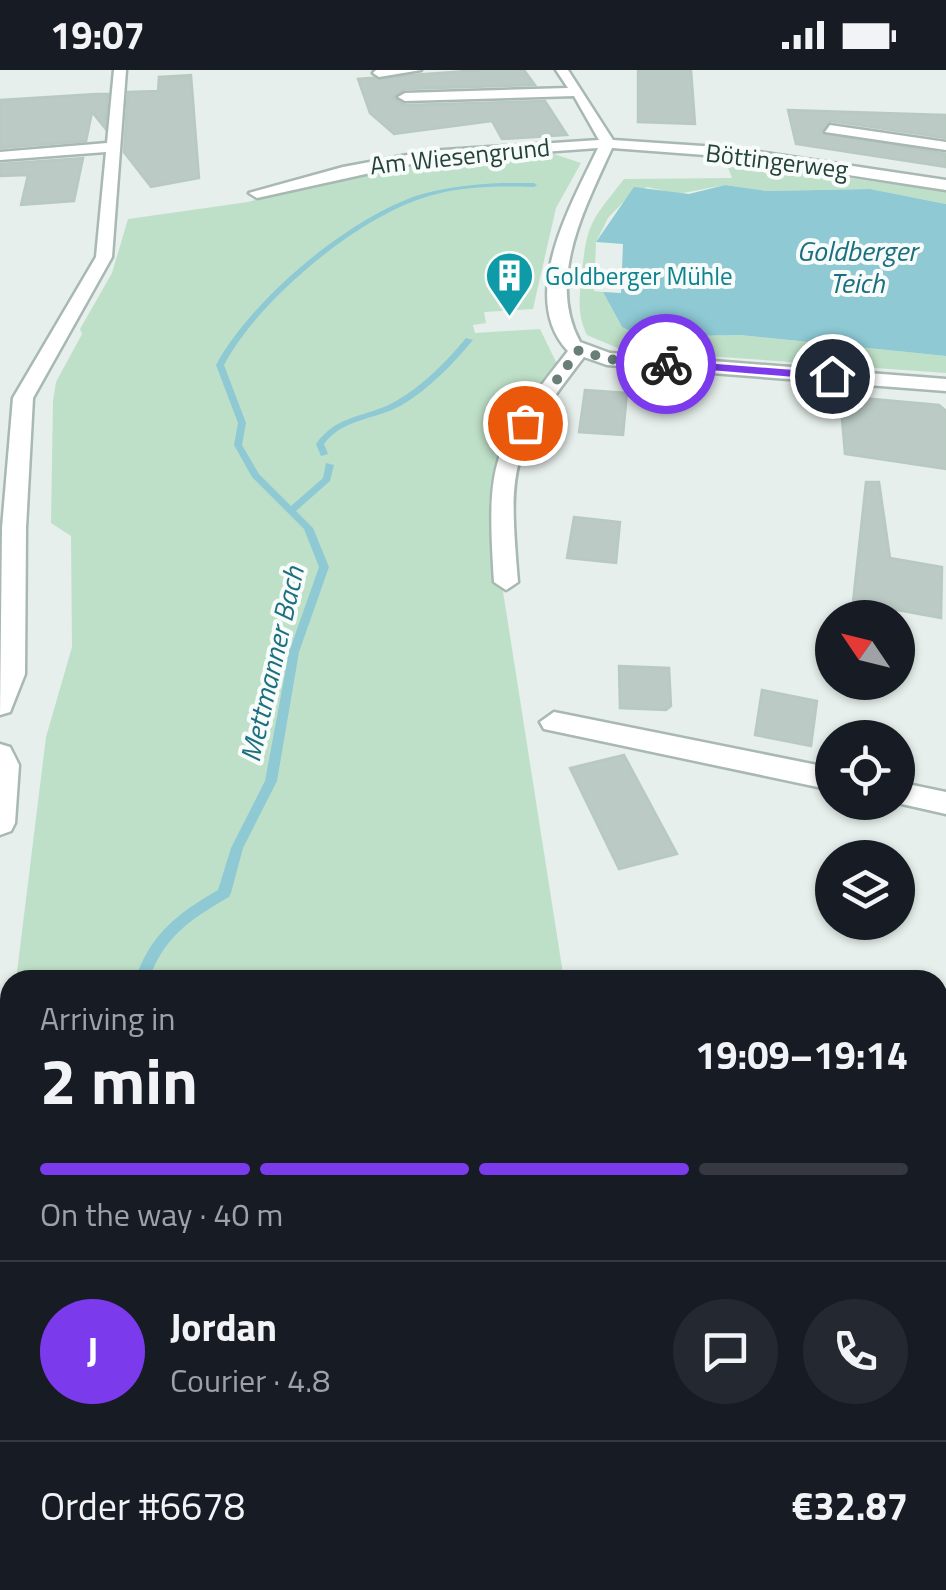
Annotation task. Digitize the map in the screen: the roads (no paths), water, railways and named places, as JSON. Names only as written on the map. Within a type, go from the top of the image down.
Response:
[{"type":"street","points":[[0,705],[12,674],[14,528],[23,398],[104,257],[120,70]]},
{"type":"street","points":[[379,73],[414,70]]},
{"type":"street","points":[[562,70],[604,130],[606,144],[571,216],[562,250],[562,319],[569,342],[579,350],[618,360],[946,386]]},
{"type":"street","points":[[405,97],[580,92]]},
{"type":"street","points":[[830,129],[946,146]]},
{"type":"street","name":"Böttingerweg","points":[[606,144],[734,155],[946,184]]},
{"type":"street","name":"Am Wiesengrund","points":[[257,194],[398,158],[606,144]]},
{"type":"street","points":[[0,156],[114,147]]},
{"type":"street","points":[[506,582],[500,484],[507,458],[525,423],[579,350]]},
{"type":"street","points":[[554,722],[815,776]]},
{"type":"street","points":[[0,754],[5,765],[0,823]]},
{"type":"street","points":[[915,796],[946,802]]},
{"type":"water","name":"Goldberger Teich","points":[[725,185],[767,191],[870,189],[946,204],[946,356],[740,335],[642,337],[622,327],[603,292],[621,293],[623,244],[596,242],[634,187],[689,194]]},
{"type":"waterway","name":"Mettmanner Bach","points":[[291,511],[255,475],[238,445],[242,423],[220,365],[232,343],[299,272],[381,215],[419,197],[451,189],[534,185]]},
{"type":"waterway","points":[[324,454],[320,444],[335,428],[407,398],[469,340]]},
{"type":"waterway","points":[[291,511],[327,479],[329,465]]},
{"type":"waterway","name":"Mettmanner Bach","points":[[145,970],[154,950],[173,928],[224,893],[237,848],[271,781],[294,652],[324,567],[308,528],[291,511]]},
{"type":"place","name":"Goldberger Mühle","points":[[510,318]]}]
